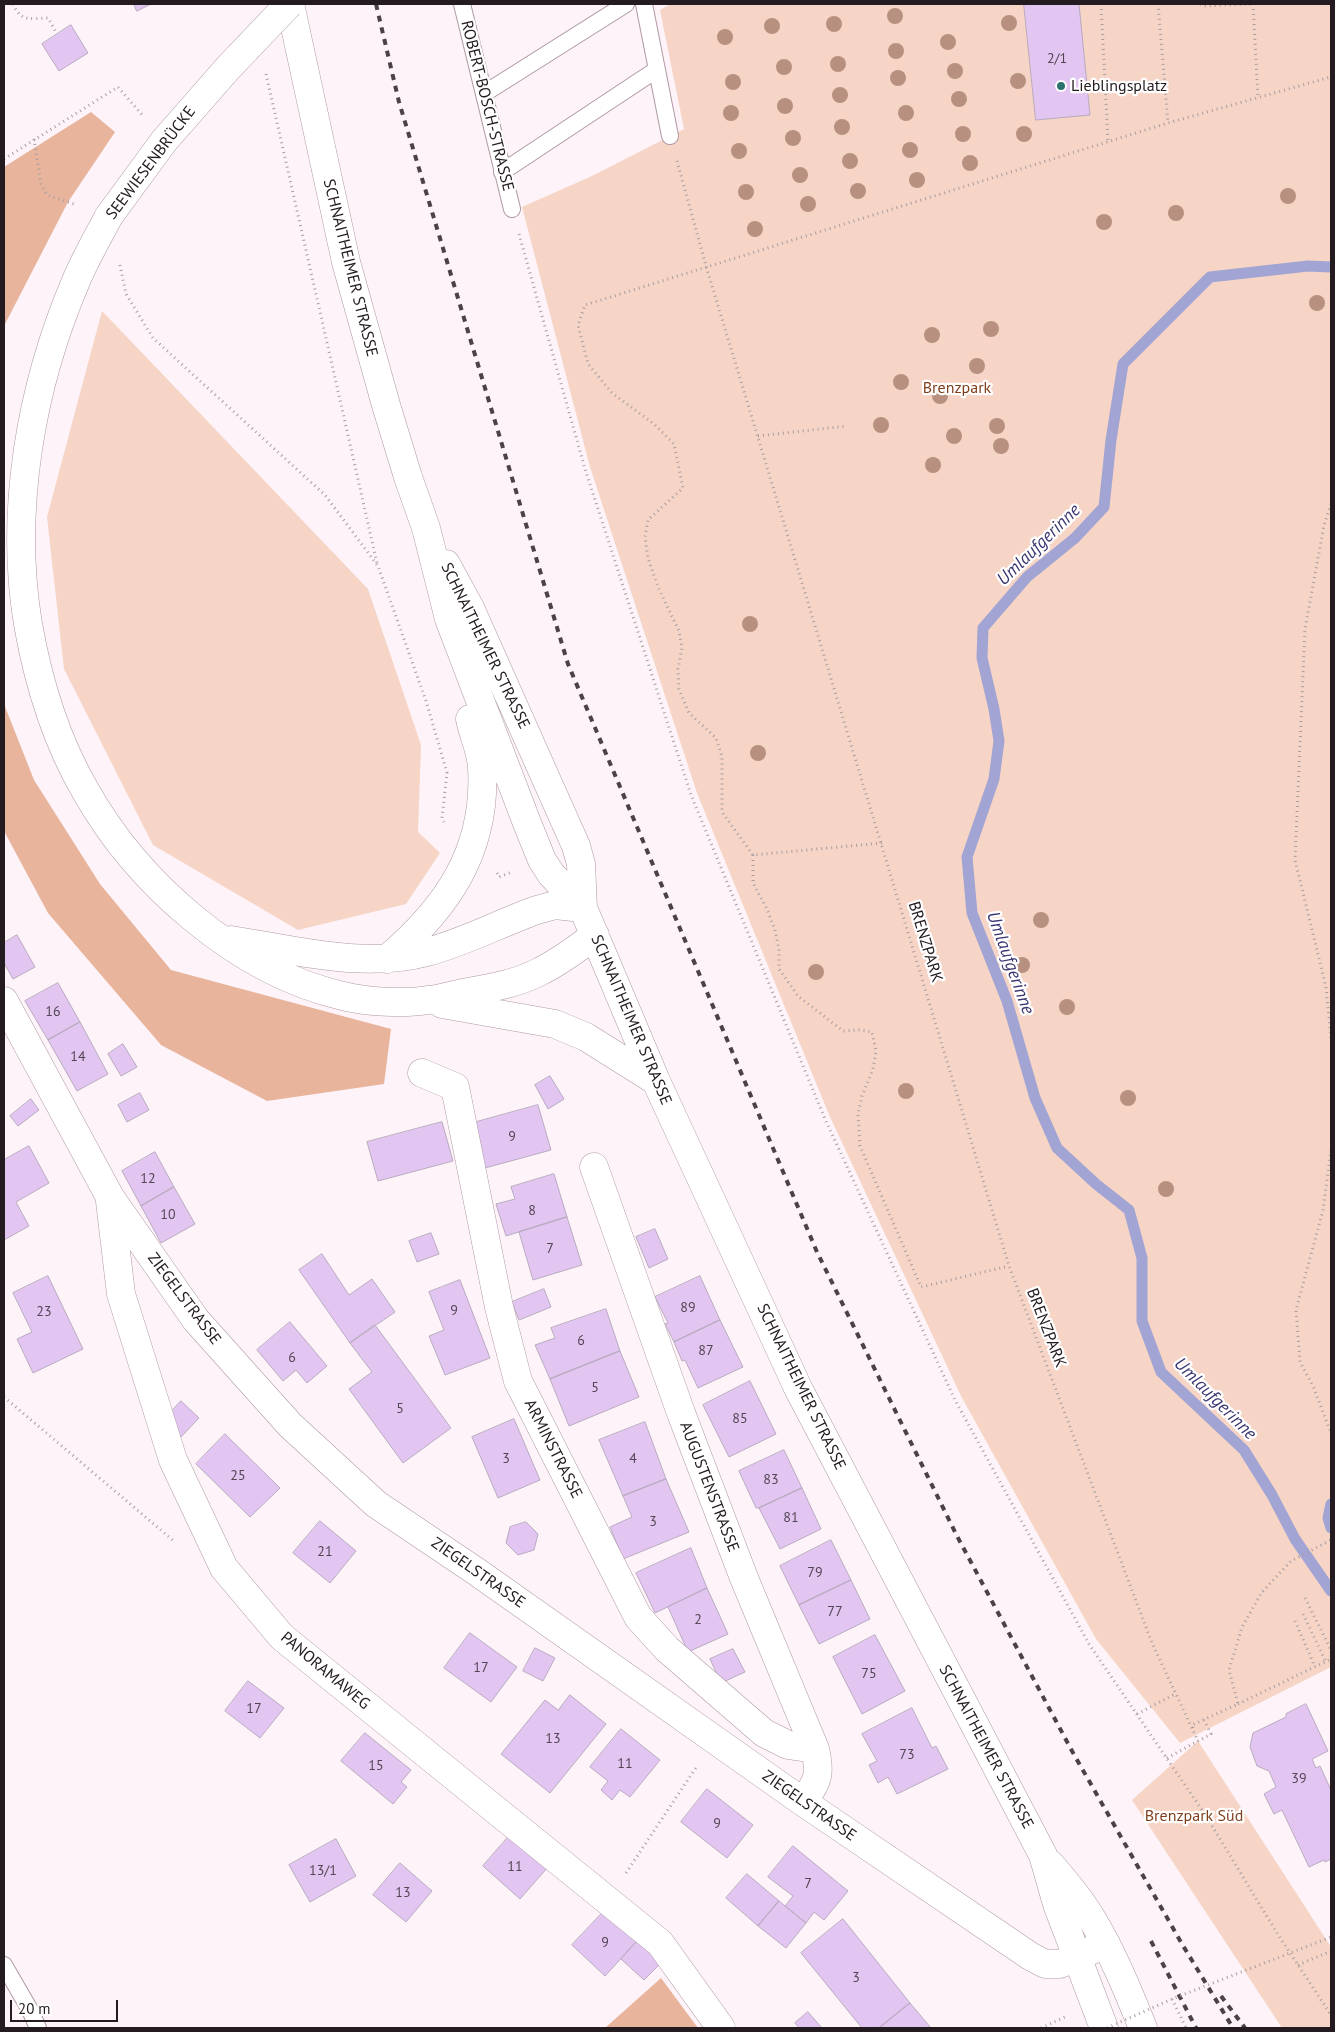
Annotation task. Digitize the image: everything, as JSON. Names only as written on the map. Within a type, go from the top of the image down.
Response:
[{"type":"street","name":"SEEWIESENBRÜCKE","points":[[290,4],[228,68],[164,141],[109,216],[76,280],[54,341],[33,418],[22,488],[21,561],[28,624],[42,684],[60,741],[85,790],[112,832],[141,867],[179,906],[199,923],[278,974],[345,997],[387,1001],[426,1001],[497,986],[538,973],[568,955],[594,935]]},
{"type":"street","name":"SCHNAITHEIMER STRASSE","points":[[290,4],[346,262],[386,405],[426,528],[449,619],[542,860],[551,874],[583,908]]},
{"type":"street","name":"SCHNAITHEIMER STRASSE","points":[[426,528],[470,608],[576,846],[581,864],[583,908],[656,1081],[798,1388],[1043,1855],[1057,1904],[1106,2028]]},
{"type":"street","points":[[387,959],[412,937],[440,905],[462,870],[473,845],[480,812],[482,767],[470,721],[468,672]]},
{"type":"street","name":"SEEWIESENBRÜCKE","points":[[222,939],[287,948],[321,956],[352,959],[387,959],[427,952],[537,910],[555,905],[583,908]]},
{"type":"street","name":"ZIEGELSTRASSE","points":[[4,1001],[110,1197],[196,1320],[290,1425],[376,1504],[477,1572],[713,1740],[1030,1956],[1045,1964],[1060,1964],[1106,1944]]},
{"type":"street","points":[[426,1001],[554,1024],[586,1037],[656,1081]]},
{"type":"street","name":"ARMINSTRASSE","points":[[422,1073],[455,1087],[499,1307],[518,1381],[638,1617],[667,1649],[764,1733],[788,1745],[815,1749]]},
{"type":"street","name":"AUGUSTENSTRASSE","points":[[594,1167],[681,1413],[744,1578],[815,1749],[819,1766],[815,1785],[803,1802]]},
{"type":"street","name":"PANORAMAWEG","points":[[110,1197],[121,1294],[173,1460],[224,1568],[282,1637],[660,1943],[721,2028]]},
{"type":"street","name":"SCHNAITHEIMER STRASSE","points":[[1043,1855],[1092,1918],[1106,1944],[1143,2028]]},
{"type":"lane","points":[[484,93],[626,4]]},
{"type":"lane","points":[[644,4],[670,136]]},
{"type":"lane","name":"ROBERT-BOSCH-STRASSE","points":[[466,6],[484,93],[512,209]]},
{"type":"lane","points":[[502,172],[656,70]]},
{"type":"lane","points":[[4,1965],[30,2010],[38,2028]]},
{"type":"path","points":[[13,4],[18,14],[25,19],[48,18],[57,34]]},
{"type":"path","points":[[1101,4],[1108,142]]},
{"type":"path","points":[[1158,4],[1168,123]]},
{"type":"path","points":[[1201,4],[1202,6],[1253,4],[1258,98]]},
{"type":"path","points":[[265,70],[378,566],[426,701],[447,774],[442,818],[448,830],[488,853],[499,877],[542,860]]},
{"type":"path","points":[[1009,1266],[921,1287],[860,1146],[858,1114],[862,1096],[873,1069],[876,1051],[872,1032],[859,1030],[843,1031],[798,996],[779,969],[779,949],[775,930],[754,883],[753,855],[722,812],[722,757],[716,738],[689,712],[679,690],[678,669],[682,648],[679,631],[658,587],[648,558],[645,537],[648,520],[683,488],[674,444],[654,424],[612,393],[588,364],[578,325],[585,305],[1168,123],[1331,77]]},
{"type":"path","points":[[4,159],[118,87],[149,123]]},
{"type":"path","name":"BRENZPARK","points":[[670,136],[706,266],[1009,1266],[1152,1643],[1198,1740]]},
{"type":"path","points":[[34,139],[41,184],[47,195],[109,216],[126,294],[153,338],[325,495],[378,566]]},
{"type":"path","points":[[512,209],[585,469],[691,795],[818,1101],[955,1400],[1089,1644],[1206,1816],[1331,2015]]},
{"type":"path","points":[[758,436],[847,426]]},
{"type":"path","points":[[1331,504],[1324,525],[1305,629],[1295,860],[1326,987],[1331,1038]]},
{"type":"path","points":[[753,855],[882,843]]},
{"type":"path","points":[[1331,1150],[1323,1210],[1296,1310],[1300,1362],[1313,1386],[1331,1433]]},
{"type":"path","points":[[4,1397],[181,1548]]},
{"type":"path","points":[[1238,1704],[1230,1670],[1242,1627],[1262,1592],[1291,1561],[1331,1540]]},
{"type":"path","points":[[1305,1598],[1331,1650]]},
{"type":"path","points":[[1303,1614],[1326,1662]]},
{"type":"path","points":[[1295,1621],[1315,1667]]},
{"type":"path","points":[[1198,1740],[1192,1726],[1331,1659]]},
{"type":"path","points":[[1138,1714],[1175,1694]]},
{"type":"path","points":[[1167,1758],[1211,1734],[1204,1720]]},
{"type":"path","points":[[622,1880],[713,1740]]},
{"type":"path","points":[[1106,2028],[1172,1999],[1331,1937]]},
{"type":"path","points":[[1298,1965],[1331,1951]]},
{"type":"path","points":[[1172,1999],[1186,2028]]},
{"type":"green space","name":"Brenzpark","points":[[670,4],[1331,4],[1331,1667],[1180,1743],[1096,1639],[961,1396],[830,1117],[697,793],[590,467],[522,207],[592,176],[684,129],[660,10]]},
{"type":"green space","points":[[102,311],[368,589],[421,745],[418,832],[440,853],[406,904],[298,930],[153,845],[64,669],[47,517]]},
{"type":"green space","name":"Brenzpark Süd","points":[[1198,1741],[1331,1947],[1331,2028],[1282,2028],[1132,1800]]},
{"type":"shaded area","points":[[91,112],[115,132],[68,202],[4,326],[4,167]]},
{"type":"shaded area","points":[[4,704],[34,780],[100,884],[171,970],[391,1029],[384,1084],[267,1101],[161,1045],[48,913],[4,831]]},
{"type":"shaded area","points":[[661,1978],[698,2028],[605,2028]]},
{"type":"building","points":[[134,4],[151,4],[137,11]]},
{"type":"building","points":[[1024,4],[1079,4],[1090,115],[1036,120]]},
{"type":"building","points":[[71,25],[88,53],[59,71],[42,44]]},
{"type":"building","points":[[17,935],[35,967],[13,979],[4,963],[4,943]]},
{"type":"building","points":[[58,983],[80,1022],[48,1040],[25,1001]]},
{"type":"building","points":[[80,1022],[108,1074],[77,1091],[48,1040]]},
{"type":"building","points":[[123,1044],[137,1067],[121,1076],[108,1054]]},
{"type":"building","points":[[550,1076],[564,1099],[548,1109],[535,1085]]},
{"type":"building","points":[[140,1093],[149,1110],[127,1122],[118,1105]]},
{"type":"building","points":[[31,1099],[39,1110],[18,1126],[10,1116]]},
{"type":"building","points":[[538,1105],[551,1150],[485,1168],[473,1123]]},
{"type":"building","points":[[442,1122],[453,1161],[378,1181],[367,1142]]},
{"type":"building","points":[[29,1146],[49,1183],[16,1202],[29,1226],[4,1240],[4,1160]]},
{"type":"building","points":[[155,1152],[174,1187],[141,1206],[122,1171]]},
{"type":"building","points":[[554,1174],[567,1217],[506,1236],[496,1204],[515,1199],[511,1187]]},
{"type":"building","points":[[174,1187],[195,1224],[161,1243],[141,1206]]},
{"type":"building","points":[[567,1217],[582,1265],[533,1280],[519,1232]]},
{"type":"building","points":[[655,1229],[668,1259],[649,1268],[636,1237]]},
{"type":"building","points":[[431,1233],[439,1254],[417,1262],[409,1241]]},
{"type":"building","points":[[322,1254],[349,1295],[372,1279],[395,1312],[350,1343],[299,1270]]},
{"type":"building","points":[[48,1276],[83,1349],[33,1373],[17,1339],[32,1332],[13,1293]]},
{"type":"building","points":[[700,1276],[720,1320],[674,1342],[665,1324],[668,1323],[655,1297]]},
{"type":"building","points":[[460,1280],[490,1358],[445,1375],[429,1336],[444,1330],[429,1292]]},
{"type":"building","points":[[544,1289],[551,1307],[519,1320],[512,1302]]},
{"type":"building","points":[[606,1309],[620,1351],[550,1379],[535,1345],[555,1338],[551,1328]]},
{"type":"building","points":[[720,1320],[743,1367],[698,1388],[685,1360],[682,1361],[674,1342]]},
{"type":"building","points":[[290,1322],[327,1366],[307,1383],[296,1370],[283,1381],[257,1350]]},
{"type":"building","points":[[375,1325],[451,1428],[403,1463],[349,1389],[372,1372],[350,1343]]},
{"type":"building","points":[[620,1351],[639,1397],[569,1426],[550,1379]]},
{"type":"building","points":[[750,1381],[776,1434],[729,1457],[703,1405]]},
{"type":"building","points":[[181,1401],[199,1418],[181,1437],[164,1420]]},
{"type":"building","points":[[514,1419],[540,1480],[498,1498],[472,1437]]},
{"type":"building","points":[[645,1422],[666,1479],[623,1496],[599,1440]]},
{"type":"building","points":[[225,1434],[280,1488],[250,1517],[196,1464]]},
{"type":"building","points":[[784,1450],[802,1488],[756,1508],[739,1471]]},
{"type":"building","points":[[666,1479],[689,1532],[623,1559],[610,1527],[632,1517],[623,1496]]},
{"type":"building","points":[[802,1488],[821,1529],[780,1549],[759,1508]]},
{"type":"building","points":[[320,1521],[356,1551],[330,1583],[293,1553]]},
{"type":"building","points":[[526,1522],[538,1534],[534,1550],[518,1555],[506,1543],[510,1527]]},
{"type":"building","points":[[831,1540],[851,1580],[799,1605],[780,1566]]},
{"type":"building","points":[[691,1548],[707,1588],[655,1613],[636,1573]]},
{"type":"building","points":[[851,1580],[870,1619],[819,1644],[799,1605]]},
{"type":"building","points":[[707,1588],[728,1634],[688,1652],[668,1607]]},
{"type":"building","points":[[470,1633],[517,1667],[491,1702],[444,1668]]},
{"type":"building","points":[[875,1635],[905,1691],[862,1714],[833,1657]]},
{"type":"building","points":[[535,1648],[555,1658],[543,1681],[523,1671]]},
{"type":"building","points":[[733,1649],[745,1672],[721,1683],[710,1659]]},
{"type":"building","points":[[248,1681],[284,1708],[260,1738],[225,1711]]},
{"type":"building","points":[[570,1695],[606,1724],[550,1793],[501,1754],[545,1700],[558,1710]]},
{"type":"building","points":[[1306,1704],[1328,1751],[1312,1759],[1316,1768],[1320,1766],[1331,1790],[1331,1859],[1309,1867],[1282,1810],[1274,1814],[1264,1794],[1276,1787],[1269,1771],[1257,1766],[1250,1747],[1253,1733],[1286,1717],[1286,1714]]},
{"type":"building","points":[[912,1708],[932,1748],[936,1746],[948,1769],[897,1794],[888,1777],[878,1783],[869,1765],[877,1761],[862,1734]]},
{"type":"building","points":[[621,1729],[660,1760],[630,1797],[620,1790],[612,1800],[601,1790],[608,1781],[590,1767]]},
{"type":"building","points":[[365,1733],[411,1770],[401,1782],[407,1787],[393,1804],[341,1761]]},
{"type":"building","points":[[707,1789],[753,1825],[727,1858],[681,1822]]},
{"type":"building","points":[[510,1835],[548,1867],[520,1899],[483,1866]]},
{"type":"building","points":[[336,1839],[356,1876],[310,1902],[289,1865]]},
{"type":"building","points":[[793,1846],[848,1891],[824,1920],[814,1912],[806,1923],[785,1906],[793,1896],[768,1877]]},
{"type":"building","points":[[400,1863],[432,1891],[406,1922],[373,1895]]},
{"type":"building","points":[[747,1874],[779,1901],[758,1926],[726,1898]]},
{"type":"building","points":[[779,1901],[806,1923],[786,1948],[758,1926]]},
{"type":"building","points":[[605,1910],[638,1940],[605,1976],[572,1945]]},
{"type":"building","points":[[843,1919],[910,2003],[879,2028],[862,2028],[801,1953]]},
{"type":"building","points":[[638,1940],[662,1962],[644,1980],[621,1959]]},
{"type":"building","points":[[910,2003],[931,2028],[879,2028]]},
{"type":"building","points":[[808,2012],[822,2028],[799,2028],[795,2023]]},
{"type":"waterway","name":"Umlaufgerinne","points":[[1331,267],[1308,266],[1210,277],[1123,364],[1111,440],[1104,507],[1075,538],[1027,577],[983,628],[982,658],[994,709],[999,741],[994,779],[967,857],[972,913],[1007,1001],[1035,1098],[1057,1148],[1096,1184],[1129,1210],[1142,1258],[1142,1321],[1161,1372],[1244,1450],[1272,1495],[1295,1539],[1331,1591]]},
{"type":"waterway","points":[[1331,1504],[1328,1518],[1331,1528]]},
{"type":"railway","points":[[376,4],[399,102],[568,664],[817,1252],[957,1536],[1072,1751],[1182,1944],[1233,2028]]},
{"type":"railway","points":[[1151,1941],[1196,2028]]},
{"type":"railway","points":[[1221,1996],[1245,2028]]},
{"type":"place","name":"Lieblingsplatz","points":[[1061,86]]}]
